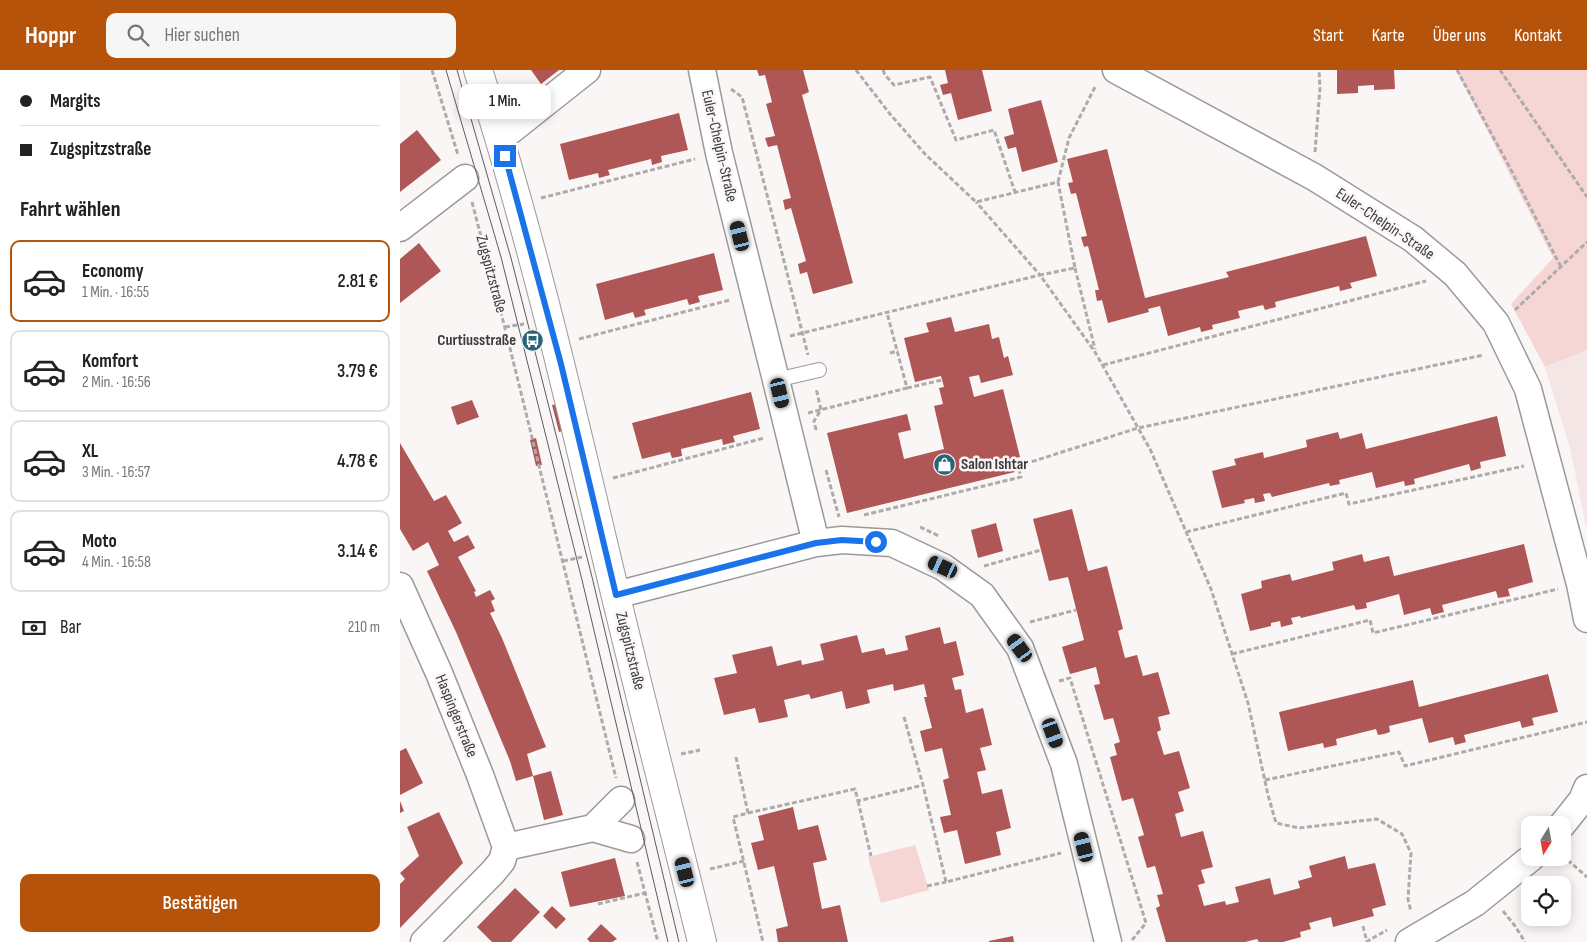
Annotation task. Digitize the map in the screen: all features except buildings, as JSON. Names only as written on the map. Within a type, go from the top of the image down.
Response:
[{"type":"street","name":"Zugspitzstraße","points":[[478,70],[500,138],[561,364],[702,942]]},
{"type":"street","points":[[500,138],[587,70]]},
{"type":"street","name":"Euler-Chelpin-Straße","points":[[702,70],[718,153],[816,543]]},
{"type":"street","name":"Euler-Chelpin-Straße","points":[[1108,74],[1314,177],[1413,239],[1455,274],[1496,323],[1528,389],[1580,584],[1587,619]]},
{"type":"street","points":[[400,228],[465,178]]},
{"type":"street","points":[[616,595],[816,543],[842,540],[892,543],[943,567],[982,595],[1020,648],[1064,764],[1108,942]]},
{"type":"street","name":"Haspingerstraße","points":[[400,586],[439,673],[480,775],[506,847]]},
{"type":"street","points":[[1569,816],[1582,800],[1587,788]]},
{"type":"street","points":[[593,828],[621,800]]},
{"type":"street","points":[[424,942],[493,872],[502,860],[506,847],[593,828],[631,839]]},
{"type":"street","points":[[1413,940],[1475,903],[1521,866]]},
{"type":"lane","points":[[776,380],[815,371]]},
{"type":"path","name":"Zugspitzstraße","points":[[432,70],[465,178],[505,328],[621,800]]},
{"type":"path","points":[[856,70],[890,114],[925,154],[976,202],[1040,275],[1096,352]]},
{"type":"path","points":[[883,70],[894,85],[930,77],[956,140],[994,130],[1015,192]]},
{"type":"path","points":[[1314,177],[1320,88],[1319,70]]},
{"type":"path","points":[[1457,70],[1510,166],[1561,267]]},
{"type":"path","points":[[1500,70],[1587,197]]},
{"type":"path","points":[[1108,74],[1069,138],[1058,182],[1075,268],[1096,352],[1150,449],[1212,589],[1248,703],[1276,822],[1299,828],[1377,819],[1402,834],[1412,853],[1408,898],[1413,940]]},
{"type":"path","points":[[727,86],[742,97],[803,333],[815,371],[821,410],[814,421],[818,439]]},
{"type":"path","points":[[536,199],[718,153]]},
{"type":"path","points":[[976,202],[1058,182]]},
{"type":"path","points":[[1496,323],[1518,307],[1587,242]]},
{"type":"path","points":[[766,342],[1075,268]]},
{"type":"path","points":[[1102,365],[1455,274]]},
{"type":"path","points":[[573,340],[754,294]]},
{"type":"path","points":[[888,312],[907,388]]},
{"type":"path","points":[[890,353],[898,350]]},
{"type":"path","points":[[856,517],[1020,477],[1018,466],[1138,428],[1509,350]]},
{"type":"path","points":[[610,478],[787,425],[821,410],[942,380]]},
{"type":"path","points":[[1186,532],[1346,492],[1349,504],[1547,461]]},
{"type":"path","points":[[824,464],[840,521],[845,520]]},
{"type":"path","points":[[983,566],[989,572]]},
{"type":"path","points":[[1232,654],[1370,620],[1373,633],[1580,584]]},
{"type":"path","points":[[1030,622],[1076,610]]},
{"type":"path","points":[[1025,616],[1034,630]]},
{"type":"path","points":[[1056,682],[1070,678],[1146,923],[1131,942]]},
{"type":"path","points":[[904,717],[923,785],[946,882]]},
{"type":"path","points":[[1265,780],[1400,752],[1405,766],[1587,722]]},
{"type":"path","points":[[681,754],[700,750]]},
{"type":"path","points":[[736,757],[748,813]]},
{"type":"path","points":[[858,801],[923,785]]},
{"type":"path","points":[[763,942],[732,817],[855,789],[871,856]]},
{"type":"path","points":[[631,839],[658,942]]},
{"type":"path","points":[[927,886],[1084,847]]},
{"type":"path","points":[[710,869],[744,861]]},
{"type":"path","points":[[1571,864],[1587,877]]},
{"type":"path","points":[[598,904],[646,893]]},
{"type":"path","points":[[1488,893],[1515,926],[1525,942]]},
{"type":"path","points":[[1364,926],[1367,942]]},
{"type":"shaded area","points":[[1456,70],[1587,70],[1587,350],[1545,367],[1511,304],[1553,258]]},
{"type":"shaded area","points":[[1587,350],[1587,530],[1570,448],[1545,367]]},
{"type":"shaded area","points":[[915,845],[929,890],[881,903],[868,857]]},
{"type":"tram line","points":[[446,70],[501,257],[582,580],[668,942]]},
{"type":"tram line","points":[[457,70],[511,258],[532,340],[592,577],[679,942]]},
{"type":"place","name":"Curtiusstraße","points":[[532,340]]},
{"type":"place","name":"Salon Ishtar","points":[[945,464]]},
{"type":"route","points":[[505,156],[561,364],[616,595],[816,543],[842,540],[876,542]]}]
